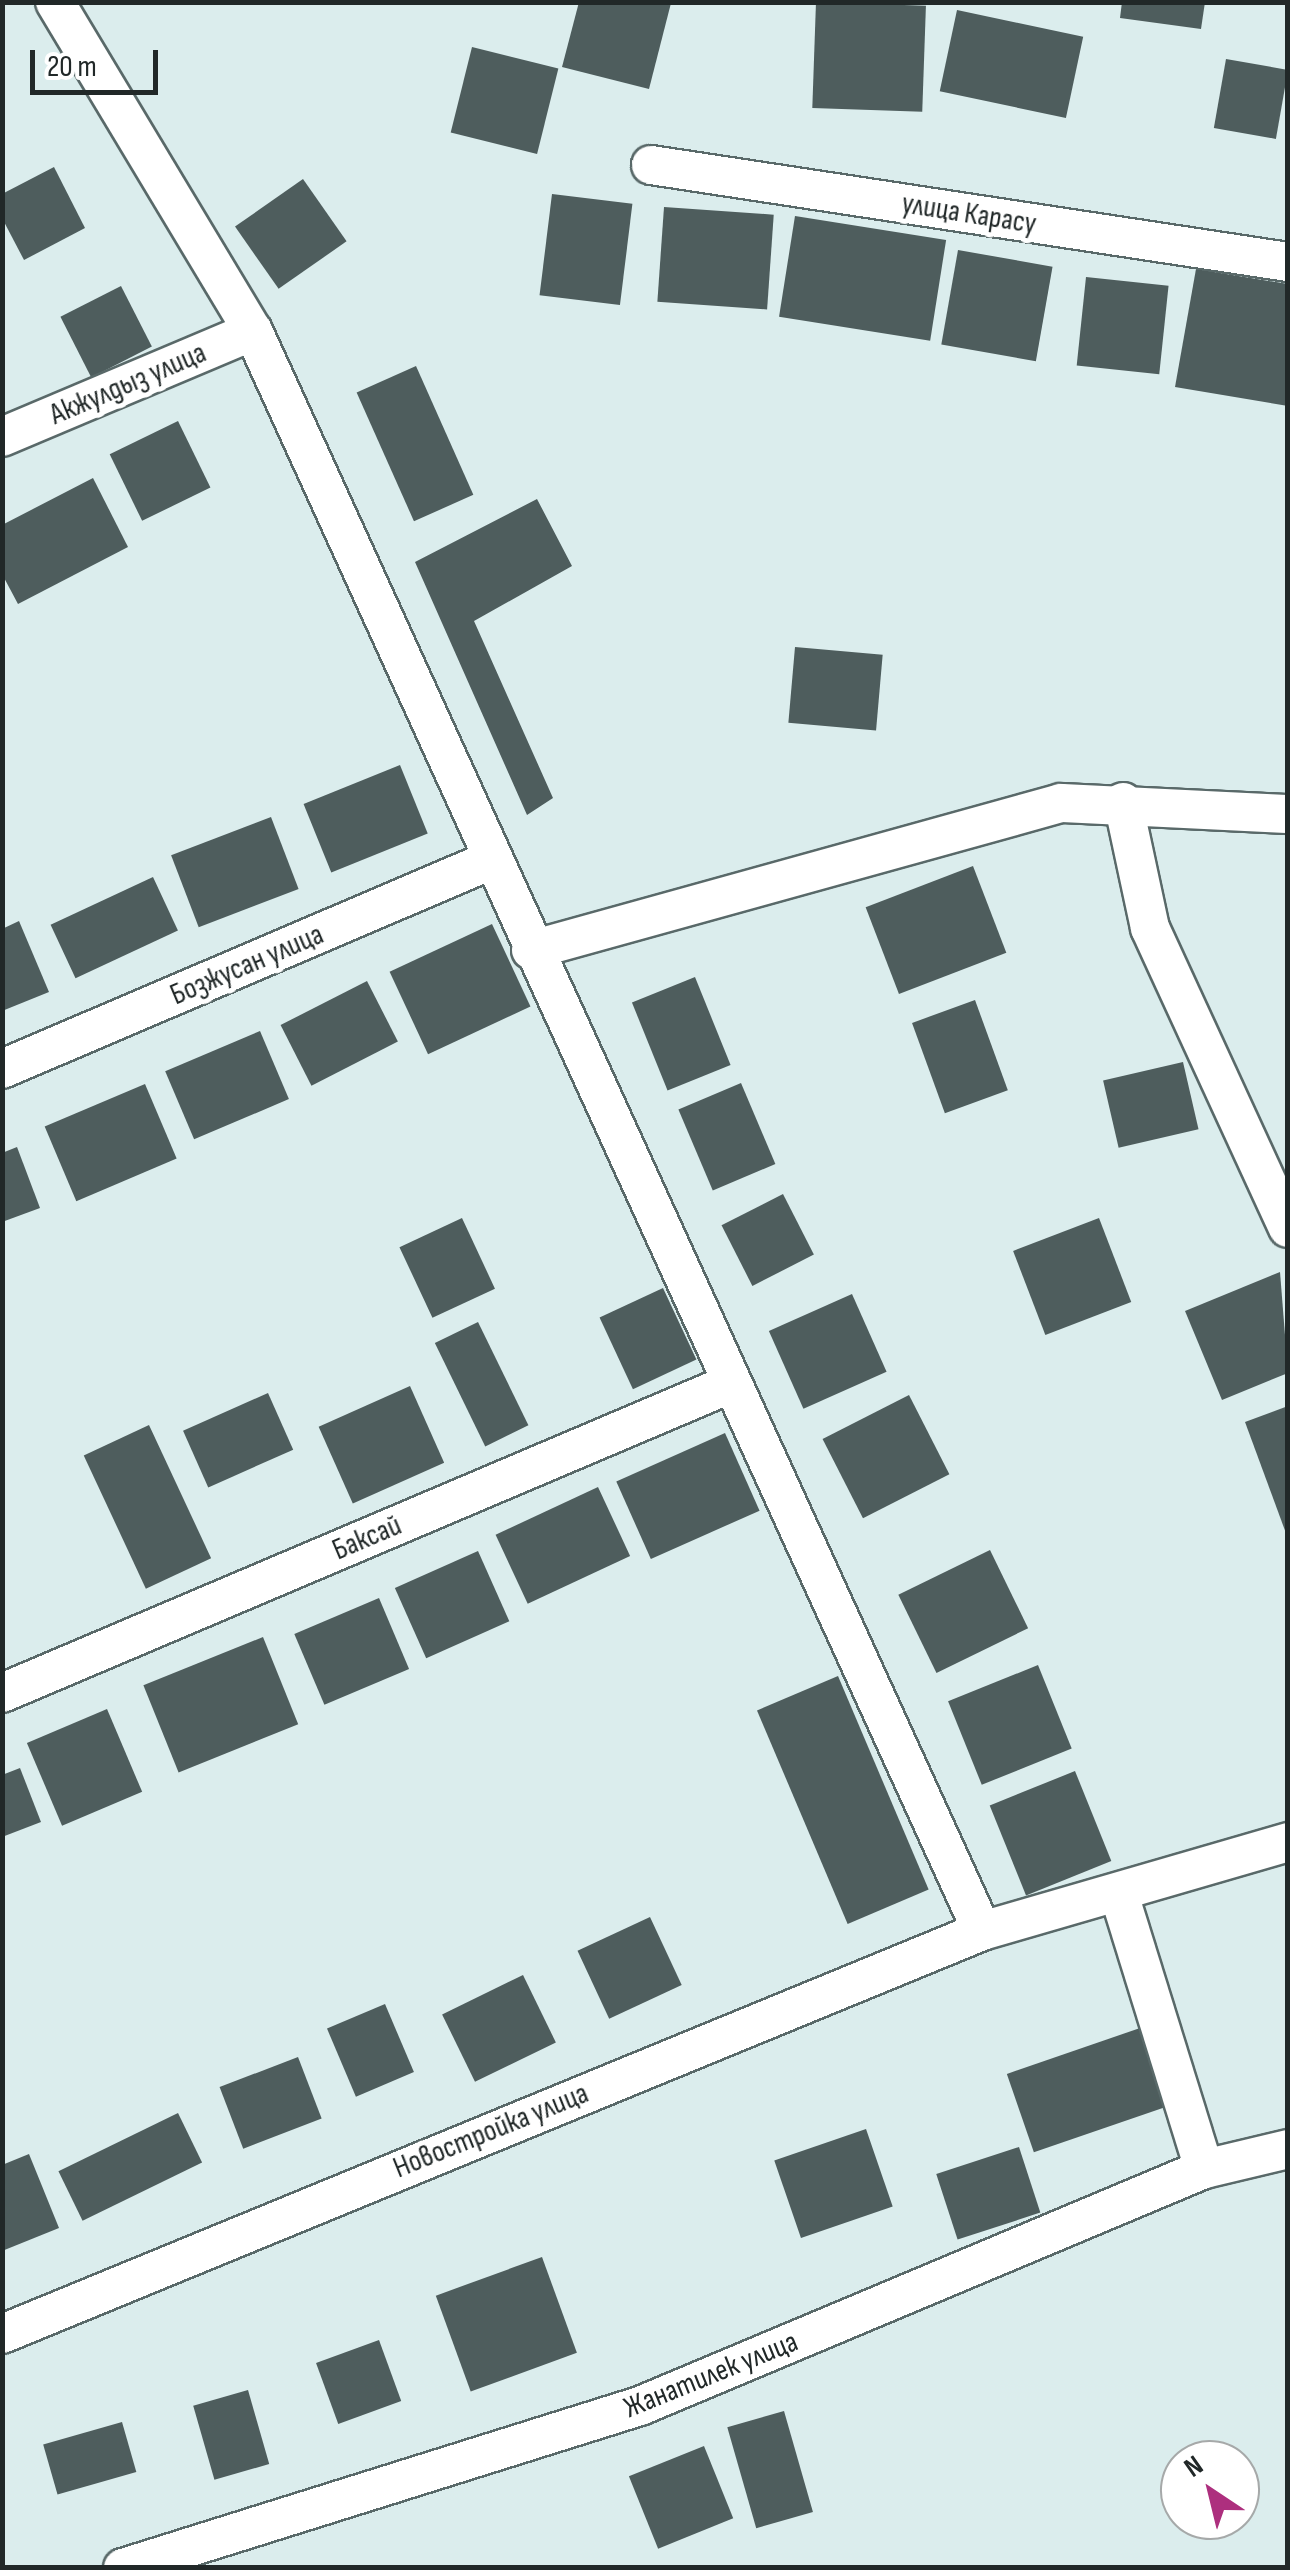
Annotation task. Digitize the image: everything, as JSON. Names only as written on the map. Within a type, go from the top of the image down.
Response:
[{"type":"street","points":[[55,2],[252,331],[531,950],[982,1931]]},
{"type":"street","name":"улица Карасу","points":[[651,165],[1288,262]]},
{"type":"street","name":"Акжулдыз улица","points":[[2,437],[252,331]]},
{"type":"street","points":[[531,950],[1061,803],[1123,802],[1288,814]]},
{"type":"street","points":[[1123,802],[1150,928],[1288,1228]]},
{"type":"street","name":"Бозжусан улица","points":[[2,1070],[491,860]]},
{"type":"street","name":"Баксай","points":[[2,1693],[732,1383]]},
{"type":"street","name":"Новостройка улица","points":[[2,2334],[982,1931],[1288,1842]]},
{"type":"street","points":[[1119,1894],[1204,2169]]},
{"type":"street","name":"Жанатилек улица","points":[[123,2568],[640,2406],[1204,2169],[1288,2149]]},
{"type":"building","points":[[579,2],[671,3],[649,89],[562,67]]},
{"type":"building","points":[[816,2],[926,6],[922,112],[812,108]]},
{"type":"building","points":[[1122,2],[1205,2],[1201,29],[1120,18]]},
{"type":"building","points":[[957,10],[1083,37],[1066,118],[940,91]]},
{"type":"building","points":[[472,47],[558,69],[537,154],[451,132]]},
{"type":"building","points":[[1226,59],[1288,70],[1276,139],[1214,128]]},
{"type":"building","points":[[54,167],[85,228],[24,260],[2,218],[2,194]]},
{"type":"building","points":[[303,179],[347,241],[279,289],[235,227]]},
{"type":"building","points":[[552,194],[632,204],[620,305],[540,295]]},
{"type":"building","points":[[664,207],[774,215],[767,309],[657,302]]},
{"type":"building","points":[[795,216],[946,240],[930,341],[779,317]]},
{"type":"building","points":[[958,250],[1053,267],[1036,361],[941,345]]},
{"type":"building","points":[[1196,269],[1288,284],[1288,406],[1175,387]]},
{"type":"building","points":[[1086,277],[1169,286],[1159,374],[1077,366]]},
{"type":"building","points":[[121,286],[152,347],[91,377],[60,317]]},
{"type":"building","points":[[416,366],[473,495],[414,521],[357,392]]},
{"type":"building","points":[[178,421],[210,488],[142,521],[110,454]]},
{"type":"building","points":[[93,478],[128,547],[18,604],[2,574],[2,525]]},
{"type":"building","points":[[537,499],[572,566],[474,621],[553,798],[527,815],[415,562]]},
{"type":"building","points":[[795,647],[883,655],[876,730],[788,723]]},
{"type":"building","points":[[400,765],[428,834],[331,873],[304,804]]},
{"type":"building","points":[[271,817],[299,889],[199,927],[171,855]]},
{"type":"building","points":[[973,866],[1006,953],[899,994],[866,907]]},
{"type":"building","points":[[153,877],[178,930],[76,978],[51,925]]},
{"type":"building","points":[[19,921],[49,992],[2,1011],[2,929]]},
{"type":"building","points":[[492,924],[530,1006],[428,1054],[390,972]]},
{"type":"building","points":[[695,977],[731,1065],[668,1091],[632,1002]]},
{"type":"building","points":[[367,981],[398,1042],[311,1086],[281,1025]]},
{"type":"building","points":[[975,1000],[1008,1090],[945,1113],[912,1023]]},
{"type":"building","points":[[260,1031],[289,1099],[194,1139],[165,1071]]},
{"type":"building","points":[[1183,1062],[1199,1129],[1119,1148],[1103,1080]]},
{"type":"building","points":[[741,1083],[775,1164],[713,1191],[678,1110]]},
{"type":"building","points":[[145,1084],[177,1159],[76,1201],[45,1127]]},
{"type":"building","points":[[17,1147],[40,1208],[2,1222],[2,1153]]},
{"type":"building","points":[[783,1194],[814,1255],[752,1286],[722,1225]]},
{"type":"building","points":[[462,1218],[495,1289],[432,1318],[399,1247]]},
{"type":"building","points":[[1099,1218],[1131,1302],[1045,1335],[1013,1251]]},
{"type":"building","points":[[1280,1272],[1288,1373],[1222,1400],[1185,1311]]},
{"type":"building","points":[[663,1288],[696,1360],[633,1389],[600,1318]]},
{"type":"building","points":[[852,1294],[887,1372],[803,1409],[769,1331]]},
{"type":"building","points":[[478,1322],[528,1425],[485,1446],[435,1343]]},
{"type":"building","points":[[410,1386],[444,1463],[353,1503],[319,1427]]},
{"type":"building","points":[[268,1393],[293,1450],[208,1487],[183,1431]]},
{"type":"building","points":[[909,1395],[949,1474],[863,1518],[823,1439]]},
{"type":"building","points":[[1288,1406],[1288,1536],[1287,1536],[1245,1422]]},
{"type":"building","points":[[149,1425],[211,1558],[146,1589],[84,1455]]},
{"type":"building","points":[[725,1433],[760,1511],[651,1559],[616,1481]]},
{"type":"building","points":[[598,1487],[630,1556],[528,1604],[496,1535]]},
{"type":"building","points":[[990,1550],[1028,1628],[936,1673],[898,1595]]},
{"type":"building","points":[[478,1551],[509,1621],[426,1658],[395,1588]]},
{"type":"building","points":[[379,1598],[409,1669],[324,1705],[294,1634]]},
{"type":"building","points":[[263,1637],[298,1724],[179,1772],[143,1685]]},
{"type":"building","points":[[1038,1665],[1072,1748],[982,1785],[948,1701]]},
{"type":"building","points":[[838,1676],[929,1890],[848,1924],[757,1710]]},
{"type":"building","points":[[107,1709],[142,1792],[62,1826],[27,1743]]},
{"type":"building","points":[[20,1768],[41,1822],[2,1837],[2,1775]]},
{"type":"building","points":[[1075,1771],[1111,1861],[1026,1895],[990,1805]]},
{"type":"building","points":[[650,1917],[682,1985],[609,2019],[577,1951]]},
{"type":"building","points":[[523,1975],[556,2042],[475,2082],[442,2014]]},
{"type":"building","points":[[385,2004],[414,2072],[356,2097],[327,2029]]},
{"type":"building","points":[[1143,2027],[1170,2105],[1034,2152],[1007,2074]]},
{"type":"building","points":[[298,2057],[322,2119],[243,2149],[220,2087]]},
{"type":"building","points":[[178,2113],[202,2162],[83,2221],[58,2171]]},
{"type":"building","points":[[866,2129],[893,2207],[801,2238],[774,2161]]},
{"type":"building","points":[[1019,2147],[1040,2213],[958,2240],[936,2174]]},
{"type":"building","points":[[29,2154],[59,2228],[2,2251],[2,2165]]},
{"type":"building","points":[[542,2257],[577,2353],[471,2391],[436,2296]]},
{"type":"building","points":[[379,2340],[401,2401],[338,2424],[316,2363]]},
{"type":"building","points":[[248,2390],[269,2464],[214,2480],[193,2406]]},
{"type":"building","points":[[784,2411],[813,2512],[756,2528],[727,2427]]},
{"type":"building","points":[[122,2422],[136,2472],[58,2495],[43,2445]]},
{"type":"building","points":[[704,2446],[733,2518],[658,2549],[629,2476]]}]
